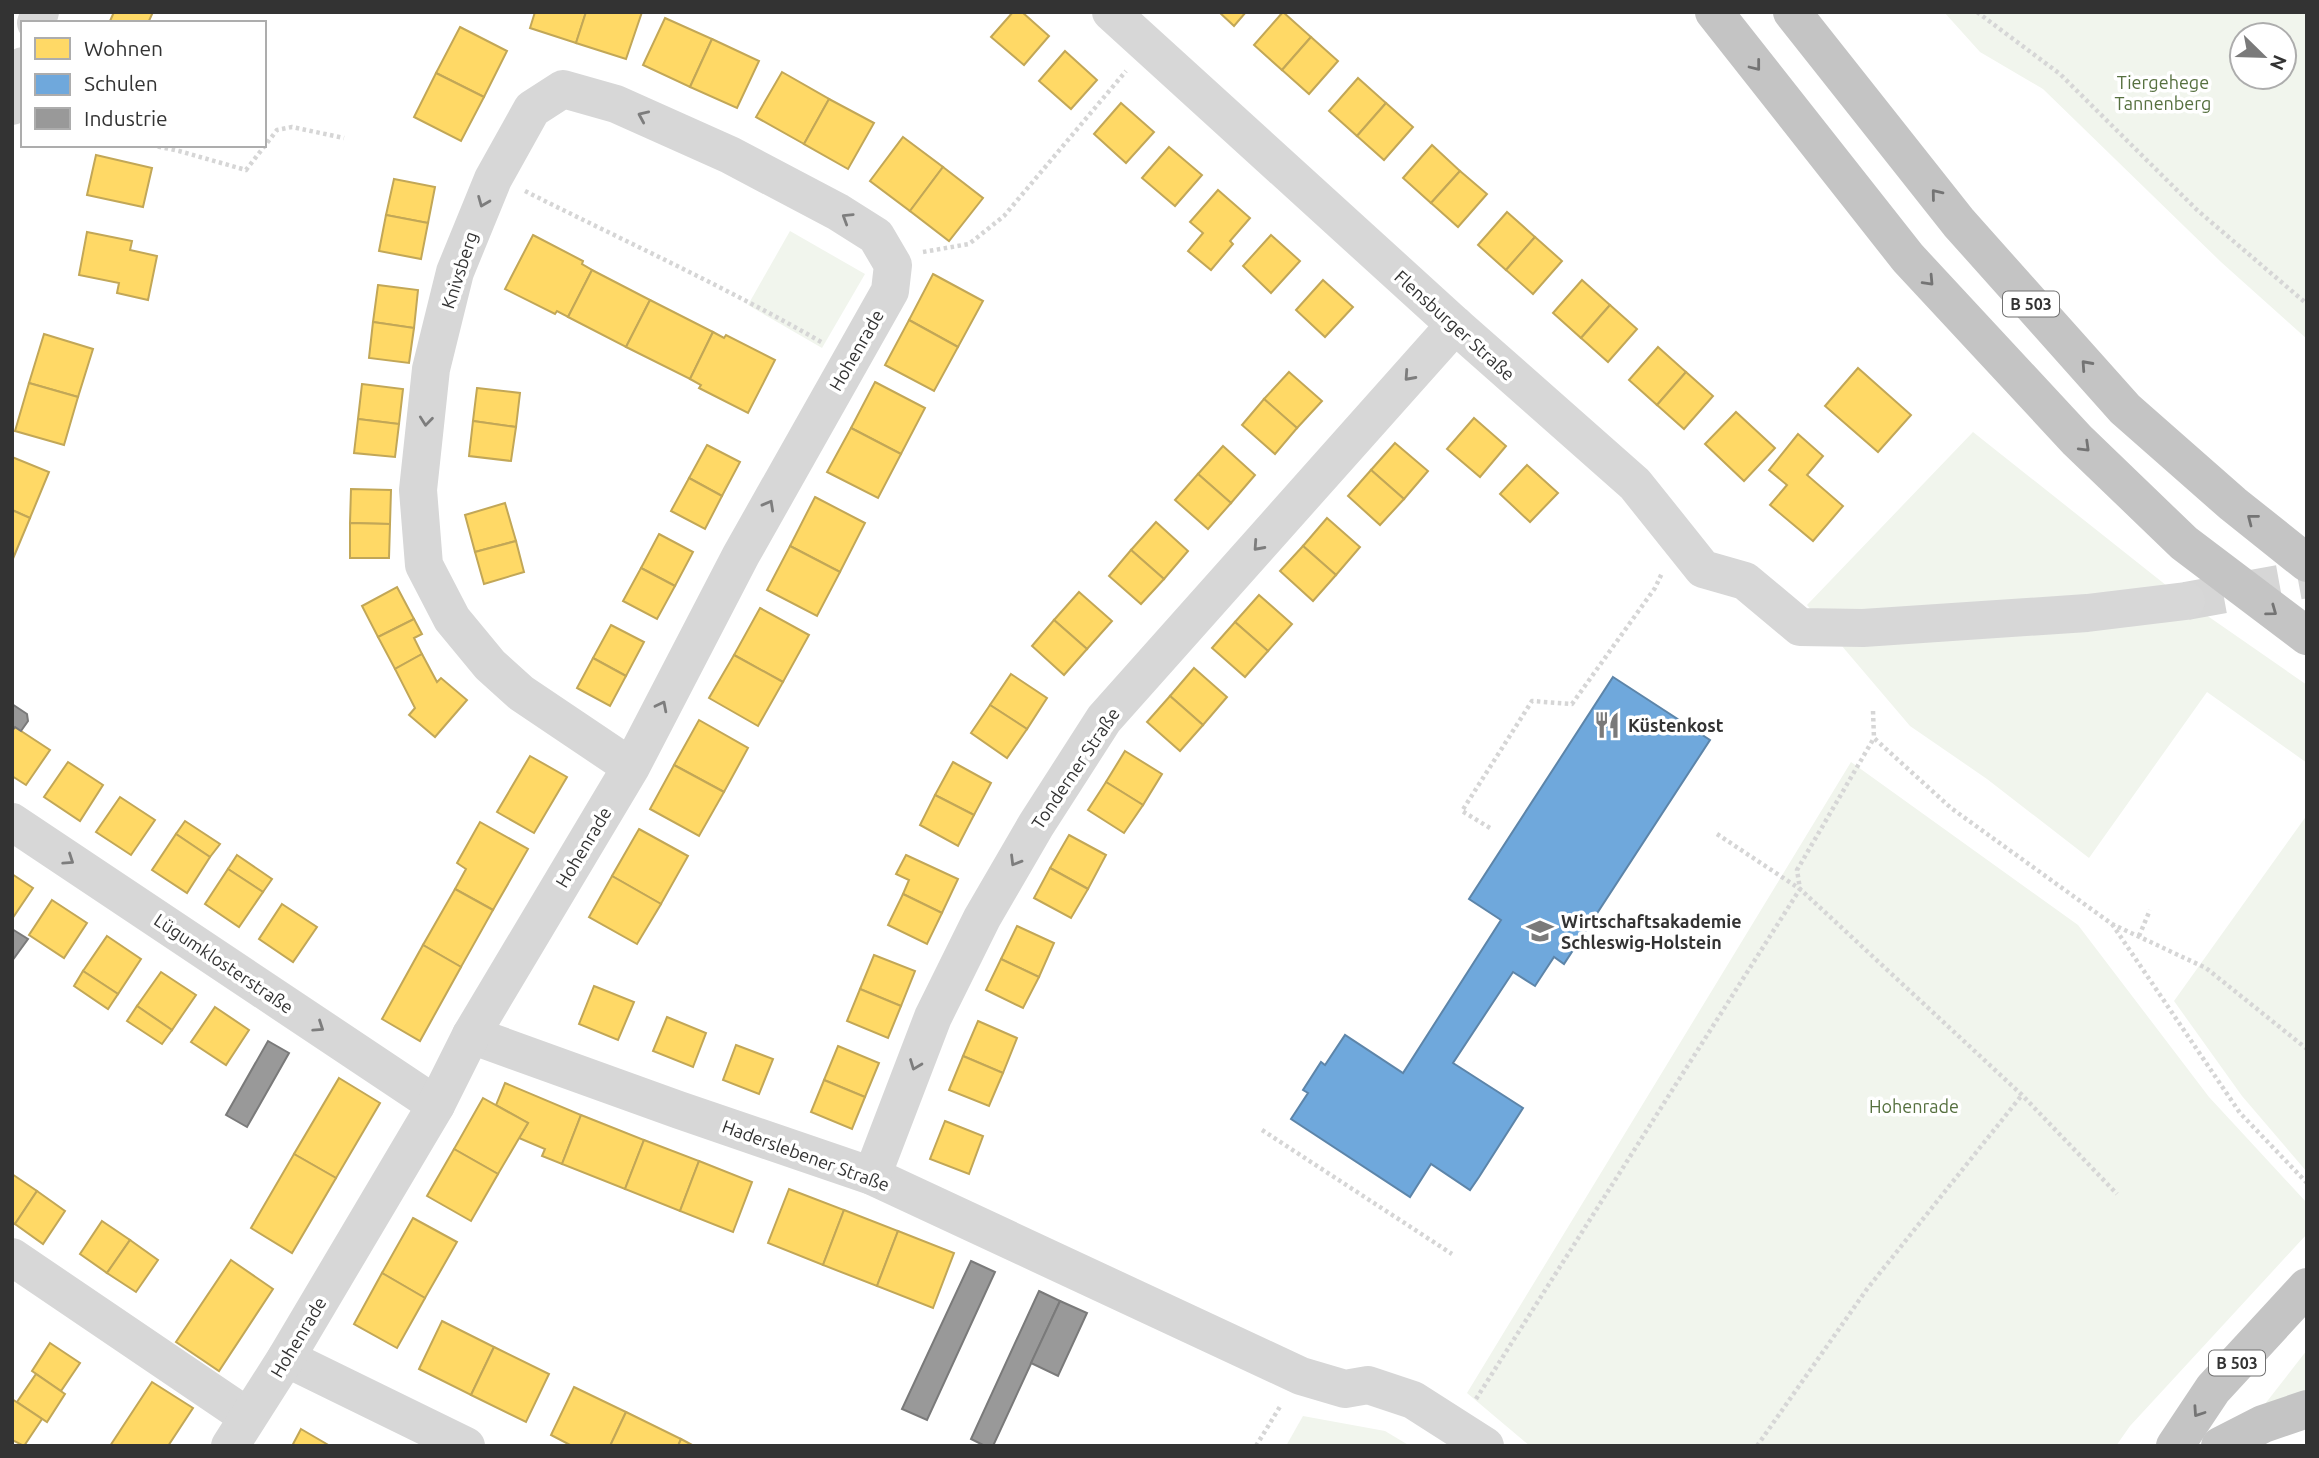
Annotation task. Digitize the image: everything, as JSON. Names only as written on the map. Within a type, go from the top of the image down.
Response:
[{"type":"highway","points":[[1714,12],[1908,258],[2077,440],[2184,543],[2307,636]]},
{"type":"highway","name":"B 503","points":[[1792,12],[1959,223],[2125,408],[2233,504],[2306,562]]},
{"type":"highway","name":"B 503","points":[[2175,1446],[2213,1389],[2307,1287]]},
{"type":"highway","points":[[2220,1446],[2263,1424],[2307,1409]]},
{"type":"street","name":"Flensburger Straße","points":[[1111,12],[1455,326],[1635,484],[1703,569],[1745,581],[1800,627],[1863,628],[2087,613],[2186,601]]},
{"type":"street","points":[[12,106],[21,73]]},
{"type":"street","name":"Knivsberg","points":[[631,767],[521,693],[490,665],[452,620],[424,565],[418,490],[431,369],[455,272],[493,179],[532,109],[563,89],[617,104],[730,156],[838,212],[876,236],[893,265]]},
{"type":"street","name":"Hohenrade","points":[[12,1257],[239,1431],[286,1358],[436,1105],[471,1035],[631,767],[741,555],[890,291],[893,265]]},
{"type":"street","name":"Tonderner Straße","points":[[872,1176],[933,1017],[982,918],[1036,825],[1104,719],[1455,326]]},
{"type":"street","name":"Lügumklosterstraße","points":[[12,822],[436,1105]]},
{"type":"street","name":"Haderslebener Straße","points":[[471,1035],[872,1176],[1301,1376],[1345,1389],[1368,1385],[1413,1400],[1471,1437]]},
{"type":"street","points":[[286,1358],[466,1446]]},
{"type":"path","points":[[1976,12],[2060,74],[2197,210],[2307,304]]},
{"type":"path","points":[[893,265],[928,250],[969,244],[1004,216],[1109,90]]},
{"type":"path","points":[[266,144],[277,130],[292,128],[344,138]]},
{"type":"path","points":[[160,147],[246,170],[264,147]]},
{"type":"path","points":[[493,179],[514,186],[689,274],[754,303],[851,359]]},
{"type":"path","points":[[1490,828],[1462,811],[1532,701],[1572,704],[1655,588],[1679,539]]},
{"type":"path","points":[[1471,1437],[1800,889],[1797,870],[1874,738],[1873,711]]},
{"type":"path","points":[[1874,738],[1951,808],[2112,923],[2206,968],[2307,1048]]},
{"type":"path","points":[[1717,834],[1800,889],[2022,1094],[2117,1194]]},
{"type":"path","points":[[2139,936],[2150,910]]},
{"type":"path","points":[[2112,923],[2240,1113],[2307,1183]]},
{"type":"path","points":[[1757,1446],[1867,1289],[2022,1094]]},
{"type":"path","points":[[1262,1130],[1452,1254]]},
{"type":"path","points":[[1256,1446],[1301,1376]]},
{"type":"green space","name":"Tiergehege Tannenberg","points":[[1944,12],[2307,12],[2307,339],[2221,262],[2043,89],[1980,52]]},
{"type":"green space","points":[[790,231],[865,274],[822,348],[748,305]]},
{"type":"green space","points":[[1973,432],[2186,601],[2307,685],[2307,763],[2207,692],[2089,858],[1987,779],[1910,726],[1807,605]]},
{"type":"green space","name":"Hohenrade","points":[[1851,762],[2078,925],[2209,1097],[2307,1203],[2307,1234],[2130,1426],[2116,1446],[1530,1446],[1467,1393]]},
{"type":"green space","points":[[2307,815],[2307,1172],[2242,1096],[2174,1001]]},
{"type":"green space","points":[[2307,1350],[2307,1390],[2265,1404]]},
{"type":"green space","points":[[1303,1416],[1385,1431],[1410,1446],[1286,1446]]},
{"type":"building: Wohnen","points":[[114,12],[153,12],[149,21],[110,21]]},
{"type":"building: Wohnen","points":[[535,12],[586,12],[576,43],[530,28]]},
{"type":"building: Wohnen","points":[[586,12],[642,12],[626,59],[576,43]]},
{"type":"building: Wohnen","points":[[1013,12],[1022,12],[1049,36],[1024,65],[991,37]]},
{"type":"building: Wohnen","points":[[1219,12],[1246,12],[1234,26]]},
{"type":"building: Wohnen","points":[[1283,12],[1311,37],[1282,70],[1254,45]]},
{"type":"building: Wohnen","points":[[665,18],[712,39],[690,87],[643,65]]},
{"type":"building: Wohnen","points":[[460,27],[507,51],[484,97],[436,73]]},
{"type":"building: Wohnen","points":[[1311,37],[1338,61],[1309,94],[1282,70]]},
{"type":"building: Wohnen","points":[[712,39],[759,61],[737,108],[690,87]]},
{"type":"building: Wohnen","points":[[1065,51],[1097,80],[1071,109],[1039,81]]},
{"type":"building: Wohnen","points":[[782,72],[829,99],[804,144],[756,117]]},
{"type":"building: Wohnen","points":[[436,73],[484,97],[461,141],[414,117]]},
{"type":"building: Wohnen","points":[[1358,78],[1386,103],[1357,136],[1329,111]]},
{"type":"building: Wohnen","points":[[829,99],[874,123],[848,169],[804,144]]},
{"type":"building: Wohnen","points":[[1121,103],[1154,132],[1126,163],[1094,134]]},
{"type":"building: Wohnen","points":[[1386,103],[1413,127],[1384,160],[1357,136]]},
{"type":"building: Wohnen","points":[[903,137],[943,167],[910,211],[870,181]]},
{"type":"building: Wohnen","points":[[1432,145],[1460,171],[1431,203],[1403,178]]},
{"type":"building: Wohnen","points":[[1169,147],[1202,175],[1175,206],[1142,178]]},
{"type":"building: Wohnen","points":[[96,155],[152,168],[143,207],[87,195]]},
{"type":"building: Wohnen","points":[[943,167],[983,198],[949,241],[910,211]]},
{"type":"building: Wohnen","points":[[1460,171],[1487,194],[1458,227],[1431,203]]},
{"type":"building: Wohnen","points":[[394,179],[435,187],[428,223],[386,215]]},
{"type":"building: Wohnen","points":[[1218,190],[1250,218],[1230,241],[1233,244],[1211,270],[1188,251],[1203,233],[1190,222]]},
{"type":"building: Wohnen","points":[[1507,212],[1535,237],[1506,270],[1478,245]]},
{"type":"building: Wohnen","points":[[386,215],[428,223],[421,259],[379,251]]},
{"type":"building: Wohnen","points":[[87,232],[132,241],[130,250],[157,256],[148,300],[117,293],[119,283],[79,275]]},
{"type":"building: Wohnen","points":[[533,235],[583,261],[582,264],[592,270],[568,317],[557,311],[555,314],[505,289]]},
{"type":"building: Wohnen","points":[[1271,235],[1300,261],[1271,293],[1243,266]]},
{"type":"building: Wohnen","points":[[1535,237],[1562,261],[1533,294],[1506,270]]},
{"type":"building: Wohnen","points":[[592,270],[650,300],[626,347],[568,317]]},
{"type":"building: Wohnen","points":[[933,274],[983,301],[958,347],[909,320]]},
{"type":"building: Wohnen","points":[[1323,280],[1353,307],[1325,337],[1296,310]]},
{"type":"building: Wohnen","points":[[1582,280],[1610,305],[1581,338],[1553,313]]},
{"type":"building: Wohnen","points":[[378,285],[418,290],[414,328],[373,322]]},
{"type":"building: Wohnen","points":[[650,300],[713,332],[690,379],[626,347]]},
{"type":"building: Wohnen","points":[[1610,305],[1637,329],[1608,362],[1581,338]]},
{"type":"building: Wohnen","points":[[909,320],[958,347],[934,391],[885,365]]},
{"type":"building: Wohnen","points":[[373,322],[414,328],[409,363],[369,358]]},
{"type":"building: Wohnen","points":[[713,332],[724,338],[726,335],[775,360],[748,413],[699,388],[701,385],[690,379]]},
{"type":"building: Wohnen","points":[[44,334],[93,349],[78,397],[29,383]]},
{"type":"building: Wohnen","points":[[1658,347],[1686,372],[1657,405],[1629,380]]},
{"type":"building: Wohnen","points":[[1858,368],[1911,415],[1878,452],[1825,406]]},
{"type":"building: Wohnen","points":[[1289,372],[1322,401],[1297,428],[1264,399]]},
{"type":"building: Wohnen","points":[[1686,372],[1713,396],[1684,429],[1657,405]]},
{"type":"building: Wohnen","points":[[875,382],[925,408],[901,454],[851,428]]},
{"type":"building: Wohnen","points":[[29,383],[78,397],[64,445],[15,431]]},
{"type":"building: Wohnen","points":[[362,384],[403,389],[399,424],[358,419]]},
{"type":"building: Wohnen","points":[[477,388],[520,393],[516,427],[473,421]]},
{"type":"building: Wohnen","points":[[1264,399],[1297,428],[1275,454],[1242,425]]},
{"type":"building: Wohnen","points":[[1736,412],[1775,448],[1744,481],[1705,444]]},
{"type":"building: Wohnen","points":[[1474,418],[1506,446],[1480,477],[1447,449]]},
{"type":"building: Wohnen","points":[[358,419],[399,424],[395,457],[354,453]]},
{"type":"building: Wohnen","points":[[473,421],[516,427],[511,461],[469,456]]},
{"type":"building: Wohnen","points":[[851,428],[901,454],[878,498],[827,472]]},
{"type":"building: Wohnen","points":[[1798,434],[1823,456],[1807,475],[1843,506],[1813,541],[1770,505],[1787,485],[1769,470]]},
{"type":"building: Wohnen","points":[[1395,443],[1428,471],[1404,499],[1371,470]]},
{"type":"building: Wohnen","points":[[707,445],[740,462],[722,496],[689,478]]},
{"type":"building: Wohnen","points":[[1223,446],[1255,475],[1231,503],[1198,474]]},
{"type":"building: Wohnen","points":[[12,457],[49,472],[30,518],[12,510]]},
{"type":"building: Wohnen","points":[[1527,465],[1558,493],[1530,522],[1500,494]]},
{"type":"building: Wohnen","points":[[1371,470],[1404,499],[1380,525],[1348,496]]},
{"type":"building: Wohnen","points":[[1198,474],[1231,503],[1208,529],[1175,500]]},
{"type":"building: Wohnen","points":[[689,478],[722,496],[705,529],[671,511]]},
{"type":"building: Wohnen","points":[[351,489],[391,490],[390,524],[350,523]]},
{"type":"building: Wohnen","points":[[815,497],[865,523],[840,572],[790,546]]},
{"type":"building: Wohnen","points":[[505,503],[516,541],[475,552],[465,515]]},
{"type":"building: Wohnen","points":[[12,510],[30,518],[12,561]]},
{"type":"building: Wohnen","points":[[1327,518],[1360,547],[1336,575],[1303,546]]},
{"type":"building: Wohnen","points":[[1156,522],[1188,551],[1164,579],[1131,550]]},
{"type":"building: Wohnen","points":[[350,523],[390,524],[389,558],[350,558]]},
{"type":"building: Wohnen","points":[[659,534],[693,552],[675,586],[641,568]]},
{"type":"building: Wohnen","points":[[516,541],[524,572],[484,584],[475,552]]},
{"type":"building: Wohnen","points":[[790,546],[840,572],[817,616],[767,590]]},
{"type":"building: Wohnen","points":[[1303,546],[1336,575],[1313,601],[1280,571]]},
{"type":"building: Wohnen","points":[[1131,550],[1164,579],[1141,604],[1109,576]]},
{"type":"building: Wohnen","points":[[641,568],[675,586],[657,619],[623,601]]},
{"type":"building: Wohnen","points":[[397,587],[414,619],[378,637],[362,606]]},
{"type":"building: Wohnen","points":[[1079,592],[1112,621],[1087,649],[1054,620]]},
{"type":"building: Wohnen","points":[[1259,595],[1292,624],[1268,651],[1235,622]]},
{"type":"building: Wohnen","points":[[760,608],[809,635],[783,682],[734,655]]},
{"type":"building: Wohnen","points":[[414,619],[422,634],[414,638],[422,654],[395,669],[378,637]]},
{"type":"building: Wohnen","points":[[1054,620],[1087,649],[1064,675],[1032,646]]},
{"type":"building: Wohnen","points":[[1235,622],[1268,651],[1245,677],[1212,648]]},
{"type":"building: Wohnen","points":[[611,625],[644,642],[626,676],[593,658]]},
{"type":"building: Wohnen","points":[[422,654],[437,682],[441,678],[467,700],[435,737],[409,715],[415,708],[395,669]]},
{"type":"building: Wohnen","points":[[734,655],[783,682],[758,726],[709,698]]},
{"type":"building: Wohnen","points":[[593,658],[626,676],[610,706],[577,688]]},
{"type":"building: Wohnen","points":[[1194,668],[1227,697],[1203,725],[1170,696]]},
{"type":"building: Wohnen","points":[[1011,674],[1047,698],[1027,729],[990,705]]},
{"type":"building: Wohnen","points":[[1170,696],[1203,725],[1180,751],[1147,722]]},
{"type":"building: Wohnen","points":[[990,705],[1027,729],[1007,758],[971,733]]},
{"type":"building: Wohnen","points":[[699,720],[748,748],[724,792],[674,765]]},
{"type":"building: Wohnen","points":[[15,727],[50,750],[26,785],[12,776],[12,731]]},
{"type":"building: Wohnen","points":[[1125,751],[1162,774],[1143,805],[1106,782]]},
{"type":"building: Wohnen","points":[[530,756],[567,777],[534,833],[497,812]]},
{"type":"building: Wohnen","points":[[68,762],[103,785],[80,821],[44,797]]},
{"type":"building: Wohnen","points":[[953,762],[991,783],[974,815],[935,795]]},
{"type":"building: Wohnen","points":[[674,765],[724,792],[699,836],[650,809]]},
{"type":"building: Wohnen","points":[[1106,782],[1143,805],[1124,833],[1088,810]]},
{"type":"building: Wohnen","points":[[935,795],[974,815],[958,846],[920,825]]},
{"type":"building: Wohnen","points":[[120,797],[155,820],[131,855],[96,832]]},
{"type":"building: Wohnen","points":[[185,821],[220,844],[210,857],[176,834]]},
{"type":"building: Wohnen","points":[[480,822],[528,849],[493,910],[455,889],[466,869],[457,863]]},
{"type":"building: Wohnen","points":[[639,829],[688,856],[661,904],[612,876]]},
{"type":"building: Wohnen","points":[[176,834],[210,857],[187,893],[152,870]]},
{"type":"building: Wohnen","points":[[1069,835],[1106,855],[1088,889],[1050,868]]},
{"type":"building: Wohnen","points":[[237,855],[272,879],[263,892],[228,869]]},
{"type":"building: Wohnen","points":[[906,855],[958,879],[942,913],[903,894],[909,880],[896,874]]},
{"type":"building: Wohnen","points":[[1050,868],[1088,889],[1071,918],[1034,898]]},
{"type":"building: Wohnen","points":[[228,869],[263,892],[239,927],[205,904]]},
{"type":"building: Wohnen","points":[[12,874],[33,888],[12,919]]},
{"type":"building: Wohnen","points":[[612,876],[661,904],[637,944],[589,917]]},
{"type":"building: Wohnen","points":[[455,889],[493,910],[461,967],[423,945]]},
{"type":"building: Wohnen","points":[[903,894],[942,913],[927,944],[888,925]]},
{"type":"building: Wohnen","points":[[52,900],[87,923],[64,958],[29,935]]},
{"type":"building: Wohnen","points":[[282,904],[317,927],[293,962],[259,939]]},
{"type":"building: Wohnen","points":[[1017,926],[1054,943],[1039,977],[1001,959]]},
{"type":"building: Wohnen","points":[[107,936],[141,959],[118,994],[83,971]]},
{"type":"building: Wohnen","points":[[423,945],[461,967],[420,1041],[382,1019]]},
{"type":"building: Wohnen","points":[[874,955],[915,971],[901,1006],[860,989]]},
{"type":"building: Wohnen","points":[[1001,959],[1039,977],[1023,1008],[986,990]]},
{"type":"building: Wohnen","points":[[83,971],[118,994],[108,1009],[74,986]]},
{"type":"building: Wohnen","points":[[161,972],[196,995],[172,1030],[137,1006]]},
{"type":"building: Wohnen","points":[[594,986],[634,1002],[618,1040],[579,1024]]},
{"type":"building: Wohnen","points":[[860,989],[901,1006],[888,1038],[847,1021]]},
{"type":"building: Wohnen","points":[[137,1006],[172,1030],[162,1044],[127,1021]]},
{"type":"building: Wohnen","points":[[215,1007],[249,1030],[226,1065],[191,1042]]},
{"type":"building: Wohnen","points":[[667,1017],[706,1033],[693,1067],[653,1051]]},
{"type":"building: Wohnen","points":[[978,1021],[1017,1038],[1003,1073],[963,1056]]},
{"type":"building: Wohnen","points":[[736,1045],[773,1059],[759,1094],[723,1080]]},
{"type":"building: Wohnen","points":[[838,1046],[879,1063],[865,1097],[824,1080]]},
{"type":"building: Wohnen","points":[[963,1056],[1003,1073],[989,1106],[949,1090]]},
{"type":"building: Wohnen","points":[[339,1078],[380,1103],[336,1178],[294,1154]]},
{"type":"building: Wohnen","points":[[824,1080],[865,1097],[852,1129],[811,1112]]},
{"type":"building: Wohnen","points":[[505,1083],[581,1115],[562,1164],[542,1156],[545,1149],[519,1138],[528,1123],[496,1105]]},
{"type":"building: Wohnen","points":[[483,1098],[528,1123],[498,1174],[454,1149]]},
{"type":"building: Wohnen","points":[[581,1115],[644,1140],[625,1189],[562,1164]]},
{"type":"building: Wohnen","points":[[945,1121],[983,1136],[969,1174],[930,1159]]},
{"type":"building: Wohnen","points":[[644,1140],[699,1161],[680,1211],[625,1189]]},
{"type":"building: Wohnen","points":[[454,1149],[498,1174],[471,1221],[427,1196]]},
{"type":"building: Wohnen","points":[[294,1154],[336,1178],[292,1253],[251,1228]]},
{"type":"building: Wohnen","points":[[699,1161],[752,1182],[733,1232],[680,1211]]},
{"type":"building: Wohnen","points":[[12,1174],[37,1191],[15,1224],[12,1222]]},
{"type":"building: Wohnen","points":[[789,1189],[844,1210],[823,1265],[768,1243]]},
{"type":"building: Wohnen","points":[[37,1191],[65,1211],[43,1244],[15,1224]]},
{"type":"building: Wohnen","points":[[844,1210],[898,1231],[877,1286],[823,1265]]},
{"type":"building: Wohnen","points":[[413,1218],[457,1242],[425,1298],[382,1273]]},
{"type":"building: Wohnen","points":[[102,1221],[130,1240],[107,1273],[80,1254]]},
{"type":"building: Wohnen","points":[[898,1231],[954,1253],[933,1308],[877,1286]]},
{"type":"building: Wohnen","points":[[130,1240],[158,1260],[136,1292],[107,1273]]},
{"type":"building: Wohnen","points":[[231,1260],[273,1289],[219,1371],[176,1342]]},
{"type":"building: Wohnen","points":[[382,1273],[425,1298],[397,1348],[354,1324]]},
{"type":"building: Wohnen","points":[[442,1321],[494,1347],[471,1395],[419,1369]]},
{"type":"building: Wohnen","points":[[50,1343],[80,1363],[61,1391],[32,1371]]},
{"type":"building: Wohnen","points":[[494,1347],[549,1374],[526,1422],[471,1395]]},
{"type":"building: Wohnen","points":[[36,1374],[65,1394],[47,1422],[17,1402]]},
{"type":"building: Wohnen","points":[[152,1382],[193,1408],[168,1446],[110,1446]]},
{"type":"building: Wohnen","points":[[574,1387],[626,1412],[610,1446],[572,1446],[551,1435]]},
{"type":"building: Wohnen","points":[[12,1399],[42,1419],[24,1446],[12,1440]]},
{"type":"building: Wohnen","points":[[626,1412],[681,1439],[678,1446],[610,1446]]},
{"type":"building: Wohnen","points":[[301,1429],[330,1446],[292,1446]]},
{"type":"building: Wohnen","points":[[681,1439],[694,1446],[678,1446]]},
{"type":"building: Schulen","name":"Wirtschaftsakademie Schleswig-Holstein","points":[[1613,677],[1710,740],[1564,964],[1554,957],[1535,986],[1513,972],[1453,1063],[1523,1108],[1479,1177],[1470,1190],[1431,1164],[1410,1197],[1291,1119],[1308,1093],[1303,1090],[1321,1062],[1325,1065],[1345,1035],[1403,1073],[1501,920],[1469,899]]},
{"type":"building: Industrie","points":[[12,704],[27,714],[28,721],[21,731],[15,727],[12,731]]},
{"type":"building: Industrie","points":[[12,929],[28,939],[12,961]]},
{"type":"building: Industrie","points":[[268,1041],[289,1053],[247,1127],[226,1115]]},
{"type":"building: Industrie","points":[[971,1261],[995,1272],[927,1420],[902,1409]]},
{"type":"building: Industrie","points":[[1039,1291],[1060,1301],[993,1446],[985,1446],[971,1439]]},
{"type":"building: Industrie","points":[[1060,1301],[1087,1313],[1058,1376],[1031,1363]]},
{"type":"tunnel","points":[[2186,601],[2307,579]]},
{"type":"place","name":"Küstenkost","points":[[1607,725]]},
{"type":"place","name":"Wirtschaftsakademie Schleswig-Holstein","points":[[1540,931]]}]
